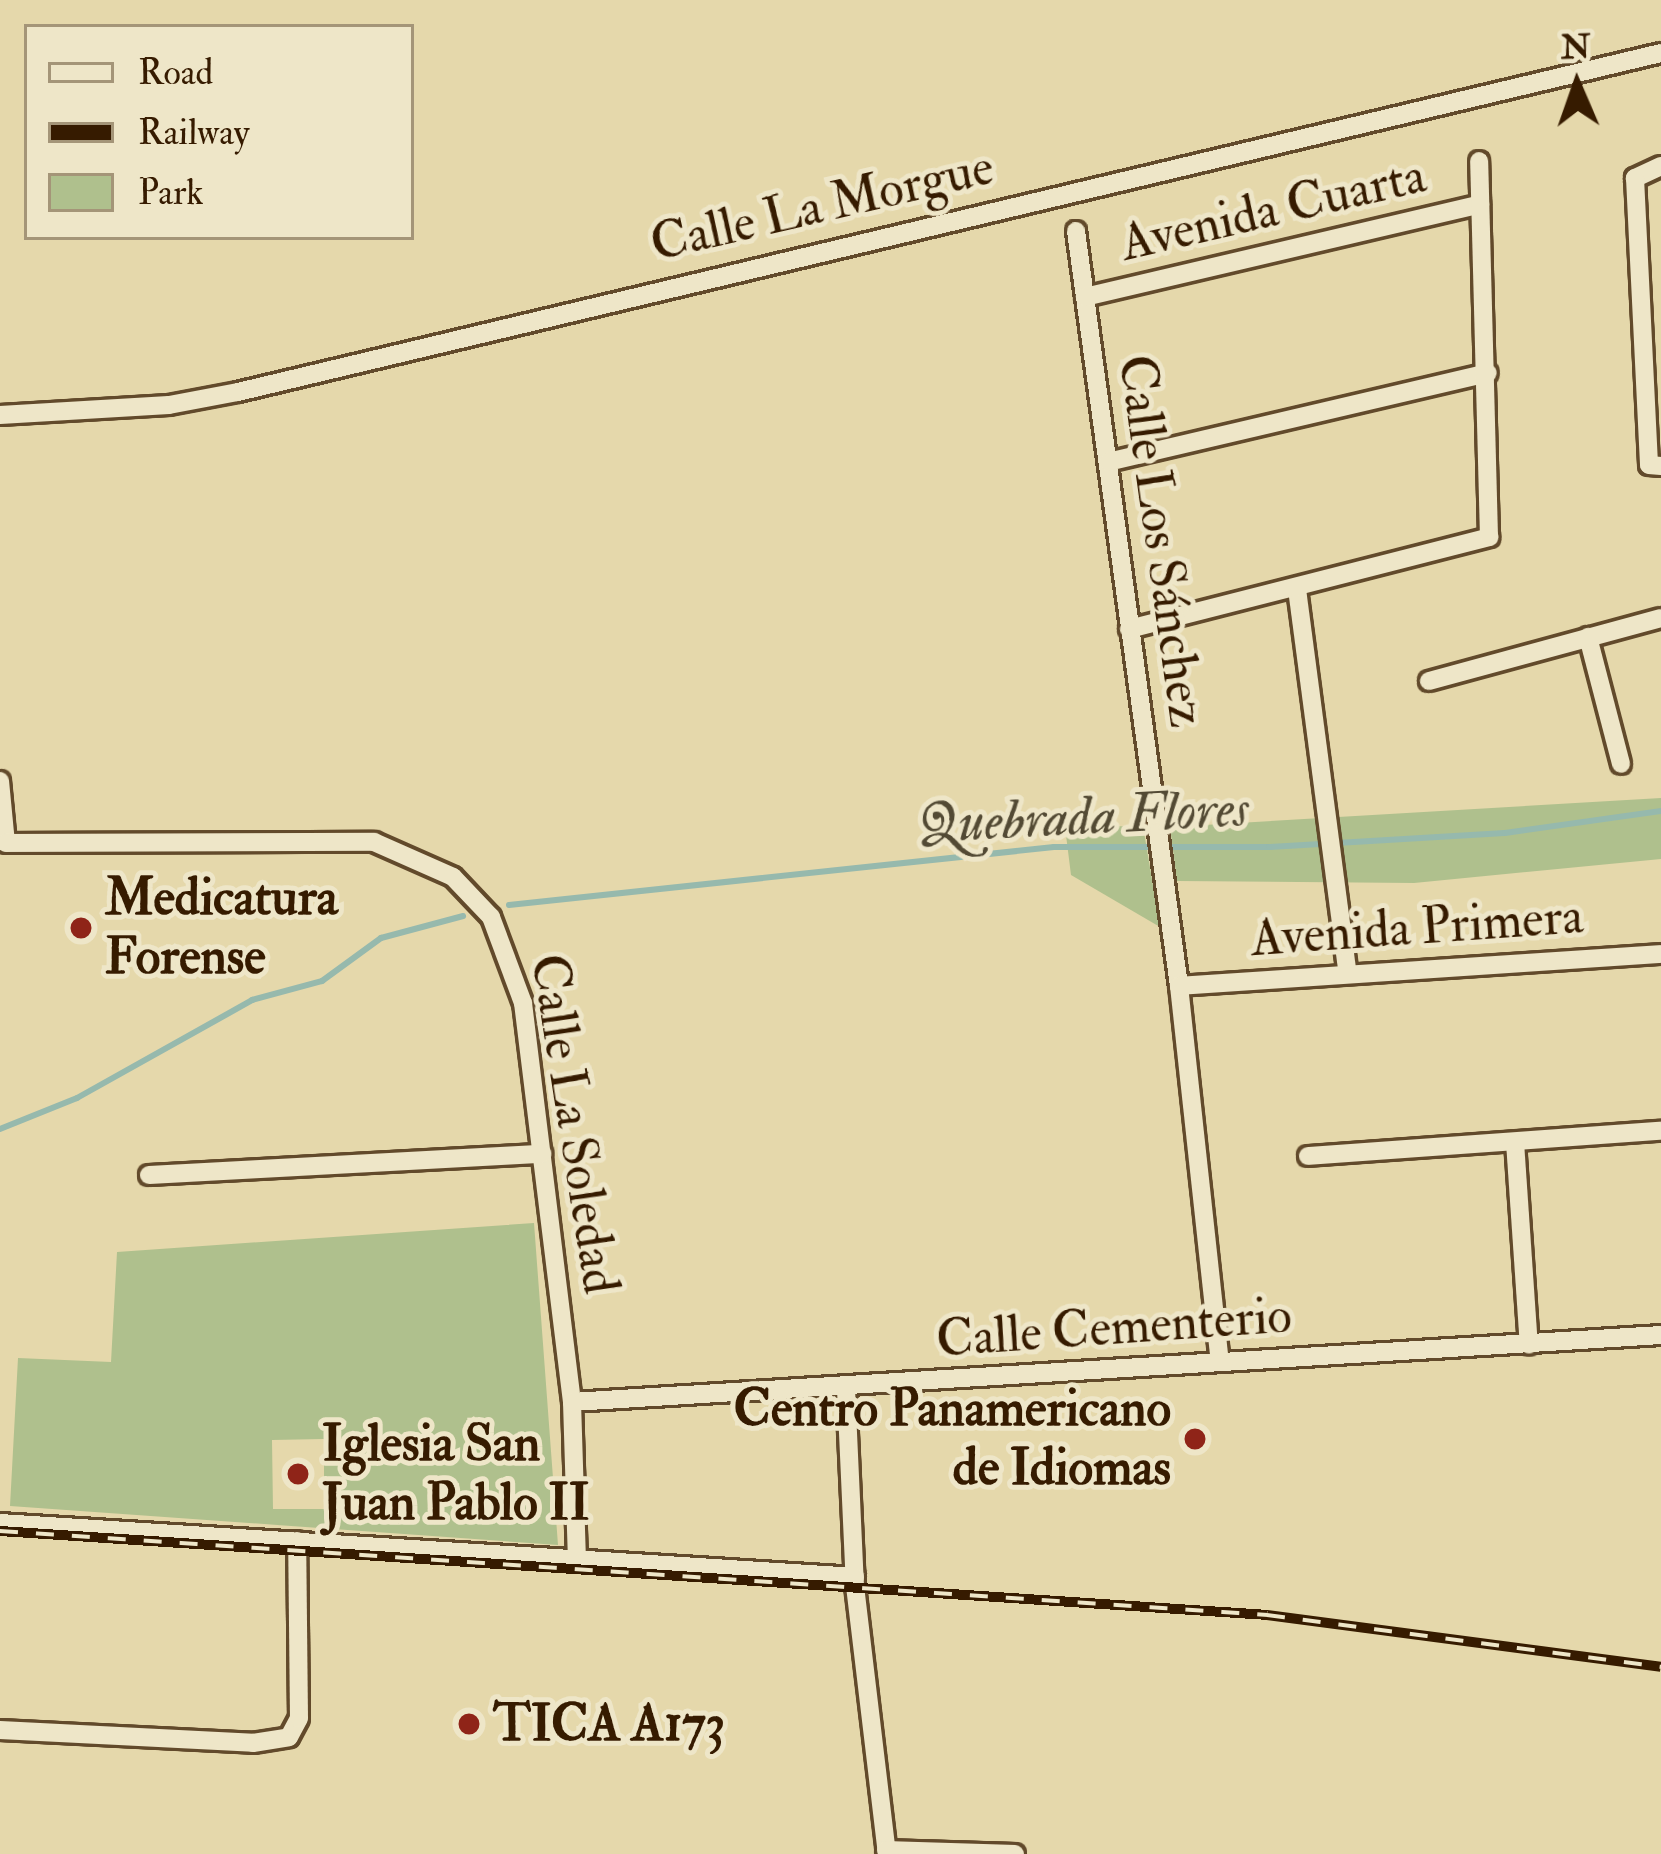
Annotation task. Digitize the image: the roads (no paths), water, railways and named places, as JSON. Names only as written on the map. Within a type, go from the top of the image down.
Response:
[{"type":"street","name":"Calle La Morgue","points":[[0,415],[169,405],[238,392],[1661,53]]},
{"type":"street","points":[[1130,628],[1489,537],[1479,161]]},
{"type":"street","points":[[1657,467],[1638,172],[1661,166]]},
{"type":"street","name":"Avenida Cuarta","points":[[1085,297],[1480,204]]},
{"type":"street","name":"Calle Los Sánchez","points":[[1076,231],[1179,986],[1220,1362]]},
{"type":"street","points":[[1108,462],[1488,373]]},
{"type":"street","points":[[1297,589],[1348,974]]},
{"type":"street","points":[[1429,682],[1661,618]]},
{"type":"street","points":[[1588,637],[1621,764]]},
{"type":"street","name":"Calle La Soledad","points":[[0,781],[6,843],[374,842],[453,877],[508,945],[542,1154],[572,1402],[577,1560]]},
{"type":"street","name":"Avenida Primera","points":[[1179,986],[1661,955]]},
{"type":"street","points":[[1308,1156],[1661,1131]]},
{"type":"street","points":[[1515,1142],[1529,1346]]},
{"type":"street","points":[[149,1175],[542,1154]]},
{"type":"street","name":"Calle Cementerio","points":[[572,1402],[1661,1335]]},
{"type":"street","points":[[846,1388],[855,1576],[887,1852],[1016,1854]]},
{"type":"street","points":[[0,1523],[855,1576]]},
{"type":"street","points":[[0,1730],[253,1743],[289,1737],[299,1718],[297,1540]]},
{"type":"waterway","name":"Quebrada Flores","points":[[509,905],[1054,847],[1269,847],[1505,833],[1661,811]]},
{"type":"waterway","name":"Quebrada Flores","points":[[0,1129],[77,1098],[252,1000],[322,981],[381,938],[463,916]]},
{"type":"railway","points":[[0,1531],[1267,1615],[1661,1667]]},
{"type":"place","name":"Medicatura Forense","points":[[81,928]]},
{"type":"place","name":"Centro Panamericano de Idiomas","points":[[1195,1439]]},
{"type":"place","name":"Iglesia San Juan Pablo II","points":[[298,1474]]},
{"type":"place","name":"TICA A173","points":[[469,1724]]}]
